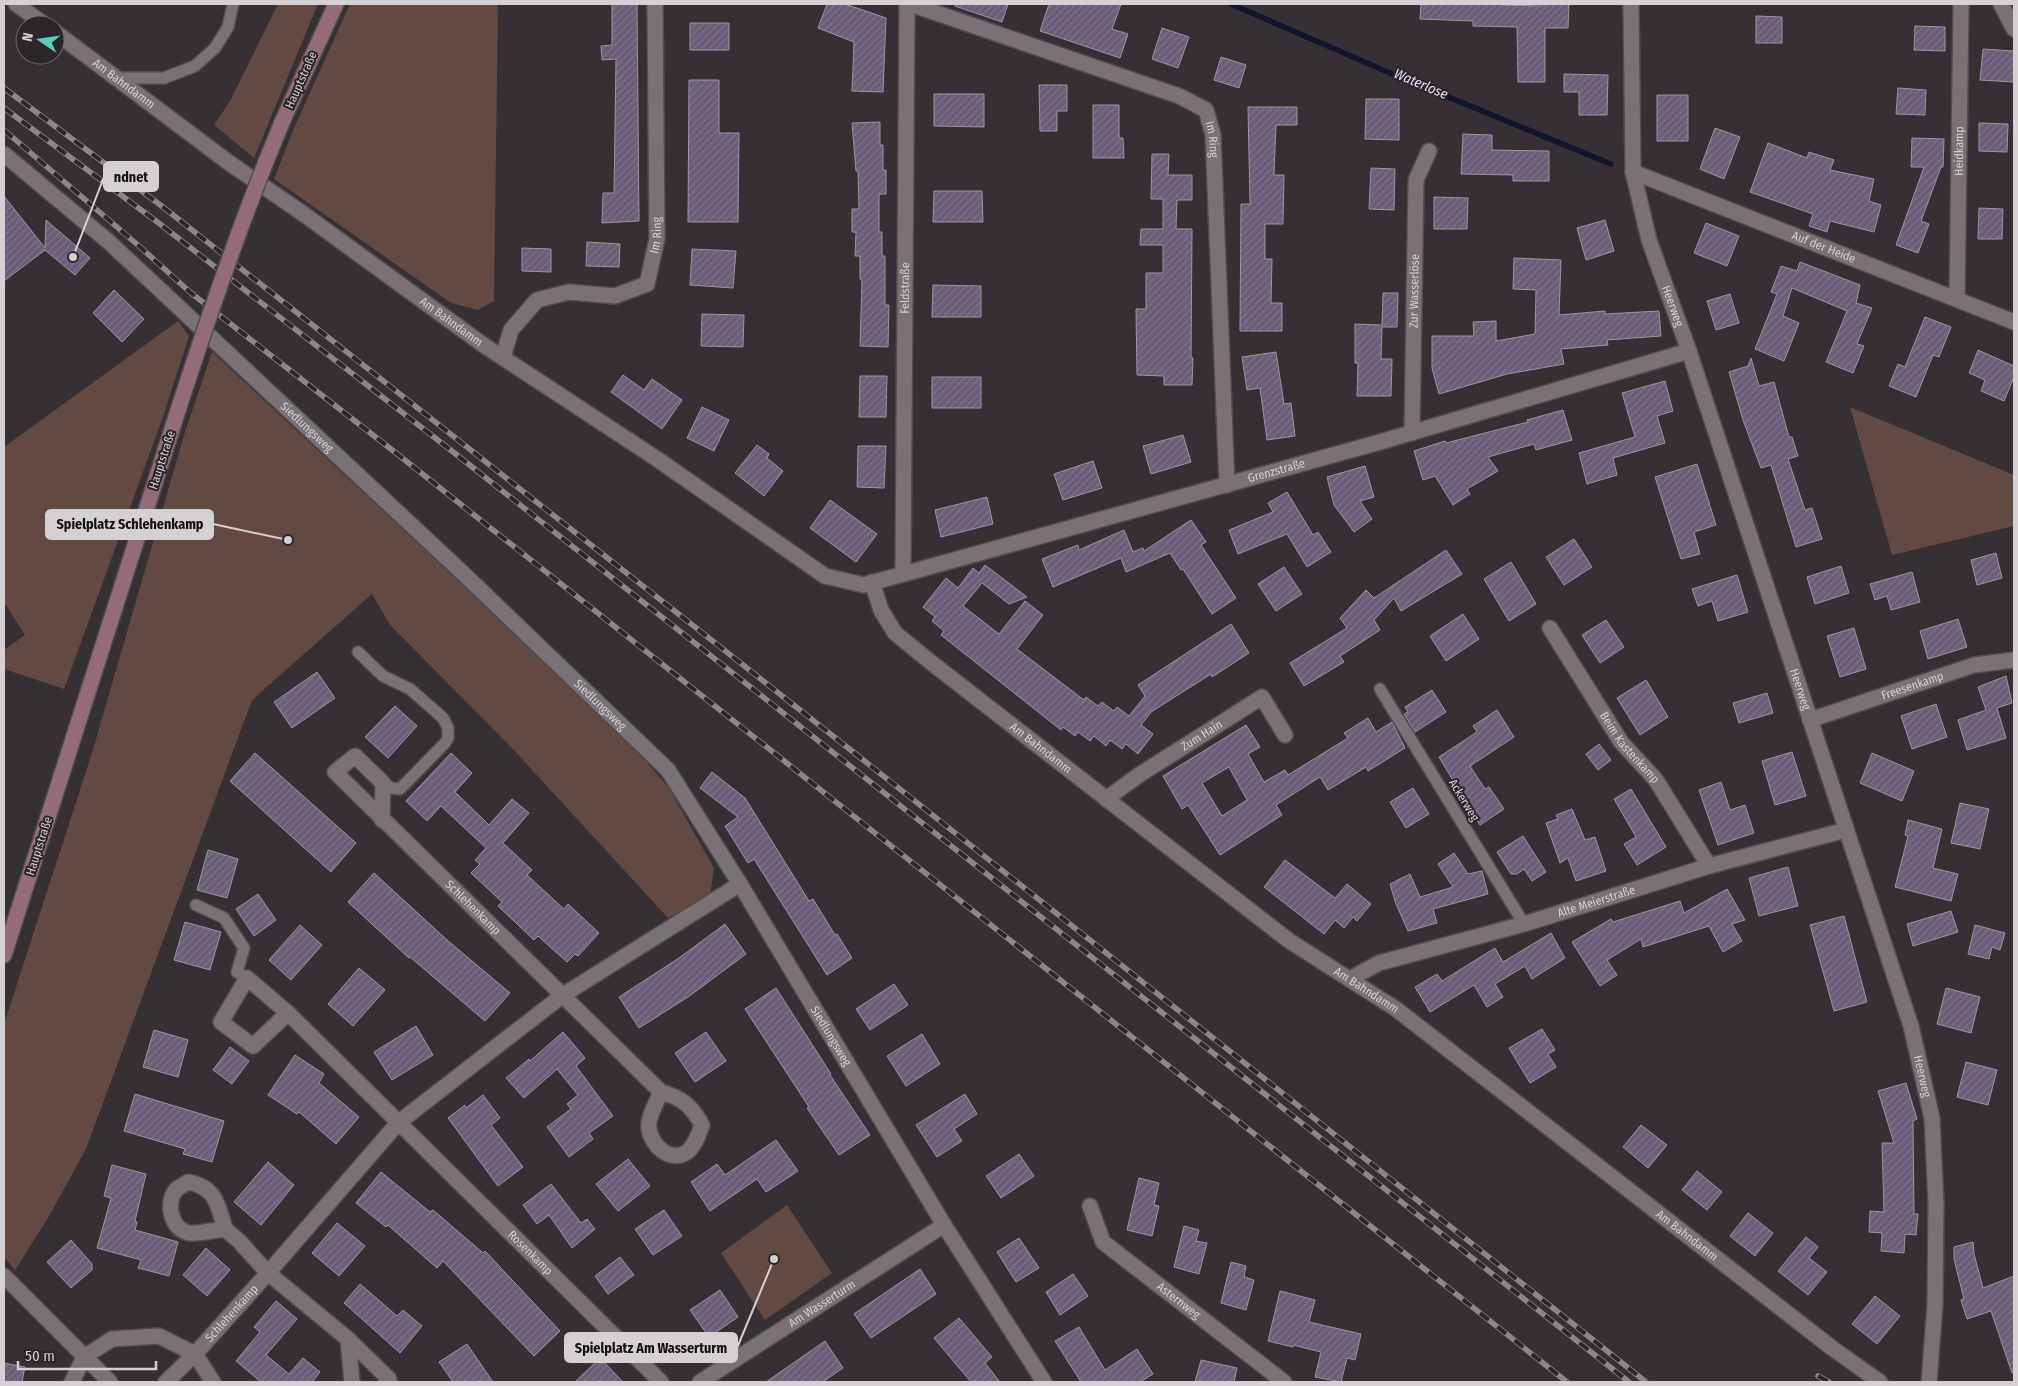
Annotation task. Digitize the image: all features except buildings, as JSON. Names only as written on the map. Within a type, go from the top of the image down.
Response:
[{"type":"main road","name":"Hauptstraße","points":[[4,955],[199,344],[250,198],[336,4]]},
{"type":"street","points":[[16,4],[31,15]]},
{"type":"street","name":"Im Ring","points":[[503,357],[511,330],[538,300],[569,292],[615,296],[647,284],[657,239],[656,4]]},
{"type":"street","name":"Im Ring","points":[[909,4],[1179,96],[1206,110],[1213,135],[1227,484]]},
{"type":"street","name":"Feldstraße","points":[[903,572],[909,4]]},
{"type":"street","name":"Heerweg","points":[[1630,4],[1633,172],[1649,240],[1689,351],[1910,1026],[1932,1118],[1936,1204],[1935,1305],[1929,1382]]},
{"type":"street","name":"Heidkamp","points":[[1957,299],[1961,4]]},
{"type":"street","points":[[2001,4],[2014,29]]},
{"type":"street","name":"Am Bahndamm","points":[[65,39],[228,162],[305,215],[482,344],[656,459],[825,576],[868,583],[895,633],[1106,800],[1288,940],[1396,1009],[1832,1348],[1880,1382]]},
{"type":"street","name":"Zur Wasserlöse","points":[[1412,433],[1416,180],[1429,151]]},
{"type":"street","name":"Siedlungsweg","points":[[4,154],[109,242],[190,320],[468,578],[668,770],[740,884],[944,1225],[1044,1382]]},
{"type":"street","name":"Auf der Heide","points":[[1633,172],[2014,322]]},
{"type":"street","name":"Grenzstraße","points":[[868,583],[1412,433],[1689,351]]},
{"type":"street","name":"Beim Kastenkamp","points":[[1550,628],[1622,742],[1656,780],[1709,866]]},
{"type":"street","name":"Freesenkamp","points":[[1810,720],[1974,665],[2014,660]]},
{"type":"street","name":"Zum Hain","points":[[1106,800],[1139,775],[1262,697],[1285,734]]},
{"type":"street","name":"Schlehenkamp","points":[[383,782],[355,756],[335,772],[661,1092]]},
{"type":"street","points":[[382,820],[383,782]]},
{"type":"street","name":"Alte Meierstraße","points":[[1350,979],[1379,963],[1524,924],[1709,866],[1846,830]]},
{"type":"street","name":"Schlehenkamp","points":[[166,1382],[195,1354],[268,1273],[398,1123],[562,995],[740,884]]},
{"type":"street","points":[[288,1013],[253,1046],[221,1022],[247,978],[288,1013],[398,1123]]},
{"type":"street","name":"Rosenkamp","points":[[398,1123],[662,1382]]},
{"type":"street","name":"Asternweg","points":[[1090,1206],[1103,1242],[1284,1382]]},
{"type":"street","name":"Am Wasserturm","points":[[700,1382],[944,1225]]},
{"type":"street","name":"Schlehenkamp","points":[[225,1229],[239,1241],[268,1273],[348,1339],[389,1379],[386,1382]]},
{"type":"street","points":[[4,1276],[110,1382]]},
{"type":"street","name":"Schlehenkamp","points":[[84,1357],[112,1339],[159,1336],[195,1354],[213,1382]]},
{"type":"street","points":[[348,1339],[352,1382]]},
{"type":"street","points":[[72,1382],[84,1357]]},
{"type":"lane","points":[[117,78],[164,78],[195,66],[215,48],[228,26],[233,4]]},
{"type":"lane","points":[[358,652],[388,679],[410,689],[443,718],[448,728],[448,738],[445,743],[400,789],[392,788],[383,782]]},
{"type":"lane","name":"Ackerweg","points":[[1380,689],[1524,924]]},
{"type":"lane","points":[[196,905],[224,918],[244,948],[237,972],[247,978]]},
{"type":"shaded area","points":[[278,4],[318,4],[254,158],[214,125],[230,101]]},
{"type":"shaded area","points":[[350,4],[498,4],[494,301],[478,310],[451,303],[274,179],[294,128]]},
{"type":"shaded area","points":[[178,321],[189,336],[163,417],[64,689],[4,669],[4,650],[25,635],[4,602],[4,447]]},
{"type":"shaded area","points":[[212,352],[618,729],[669,788],[714,868],[710,896],[668,918],[510,746],[390,625],[372,594],[252,700],[86,1149],[48,1218],[15,1270],[4,1257],[4,1024],[92,753],[184,435]]},
{"type":"shaded area","points":[[1850,407],[2014,475],[2014,526],[1892,555]]},
{"type":"shaded area","points":[[787,1205],[832,1273],[765,1320],[721,1253]]},
{"type":"waterway","name":"Waterlose","points":[[1231,4],[1390,73],[1611,164]]},
{"type":"railway","points":[[4,88],[163,207],[1646,1382]]},
{"type":"railway","points":[[4,108],[160,224],[457,455],[1629,1382]]},
{"type":"railway","points":[[4,130],[191,293],[396,453],[1567,1382]]},
{"type":"railway","points":[[1818,1376],[1829,1382]]},
{"type":"place","name":"ndnet","points":[[73,257]]},
{"type":"place","name":"Spielplatz Schlehenkamp","points":[[288,540]]},
{"type":"place","name":"Spielplatz Am Wasserturm","points":[[774,1259]]}]
